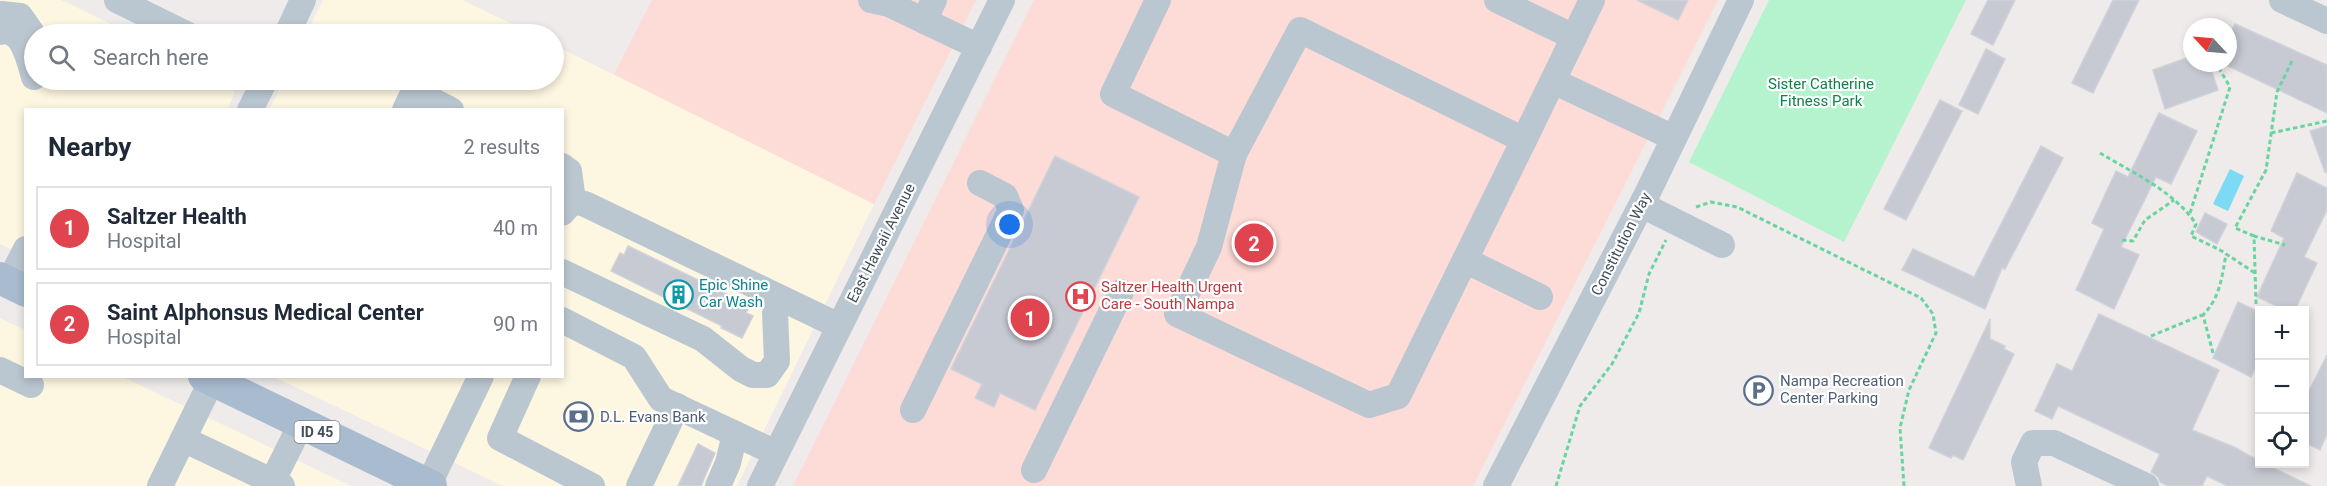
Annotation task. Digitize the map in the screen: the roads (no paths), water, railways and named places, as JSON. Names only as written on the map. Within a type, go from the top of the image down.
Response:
[{"type":"main road","name":"ID 45","points":[[208,378],[429,486]]},
{"type":"street","points":[[117,0],[166,24]]},
{"type":"street","points":[[292,24],[303,0]]},
{"type":"street","points":[[871,0],[929,10],[979,47]]},
{"type":"street","name":"East Hawaii Avenue","points":[[760,486],[1002,0]]},
{"type":"street","points":[[1158,0],[1113,94],[1234,154]]},
{"type":"street","points":[[1497,0],[1574,37]]},
{"type":"street","points":[[1524,140],[1300,30],[1234,154],[1209,247],[1177,314],[1369,405],[1398,396],[1465,260],[1524,140],[1553,81],[1592,0]]},
{"type":"street","name":"Constitution Way","points":[[1496,486],[1642,205],[1741,0]]},
{"type":"street","points":[[2282,0],[2327,21]]},
{"type":"street","points":[[0,16],[2,14],[20,16],[26,24]]},
{"type":"street","points":[[0,32],[5,31],[17,36],[24,46]]},
{"type":"street","points":[[1553,81],[1674,138]]},
{"type":"street","points":[[251,108],[260,90]]},
{"type":"street","points":[[406,108],[414,91],[447,108]]},
{"type":"street","points":[[564,167],[569,171],[568,207],[585,204],[839,326]]},
{"type":"street","points":[[913,410],[1011,210],[1005,196],[980,183]]},
{"type":"street","points":[[1642,205],[1722,245]]},
{"type":"street","points":[[11,284],[24,254]]},
{"type":"street","points":[[1465,260],[1540,297]]},
{"type":"street","points":[[564,274],[702,339],[741,369],[753,375],[767,375],[777,361],[775,313],[782,299]]},
{"type":"street","points":[[1034,470],[1121,292]]},
{"type":"street","points":[[564,321],[634,357],[661,399],[776,453]]},
{"type":"street","points":[[0,370],[31,385]]},
{"type":"street","points":[[159,486],[183,439],[208,378]]},
{"type":"street","points":[[429,486],[480,378]]},
{"type":"street","points":[[527,378],[500,438],[592,486]]},
{"type":"street","points":[[639,486],[677,406]]},
{"type":"street","points":[[183,439],[263,482],[301,424]]},
{"type":"street","points":[[718,486],[728,463],[735,434]]},
{"type":"street","points":[[2029,486],[2024,462],[2033,443],[2054,443],[2146,486]]},
{"type":"water","points":[[2230,169],[2244,176],[2228,211],[2213,204]]},
{"type":"place","name":"Saint Alphonsus Medical Center","points":[[1254,243]]},
{"type":"place","name":"Epic Shine Car Wash","points":[[678,294]]},
{"type":"place","name":"Saltzer Health Urgent Care - South Nampa","points":[[1080,296]]},
{"type":"place","name":"Saltzer Health","points":[[1030,318]]},
{"type":"place","name":"Nampa Recreation Center Parking","points":[[1759,390]]},
{"type":"place","name":"D.L. Evans Bank","points":[[579,417]]},
{"type":"park label","name":"Sister Catherine Fitness Park","points":[[1821,92]]}]
